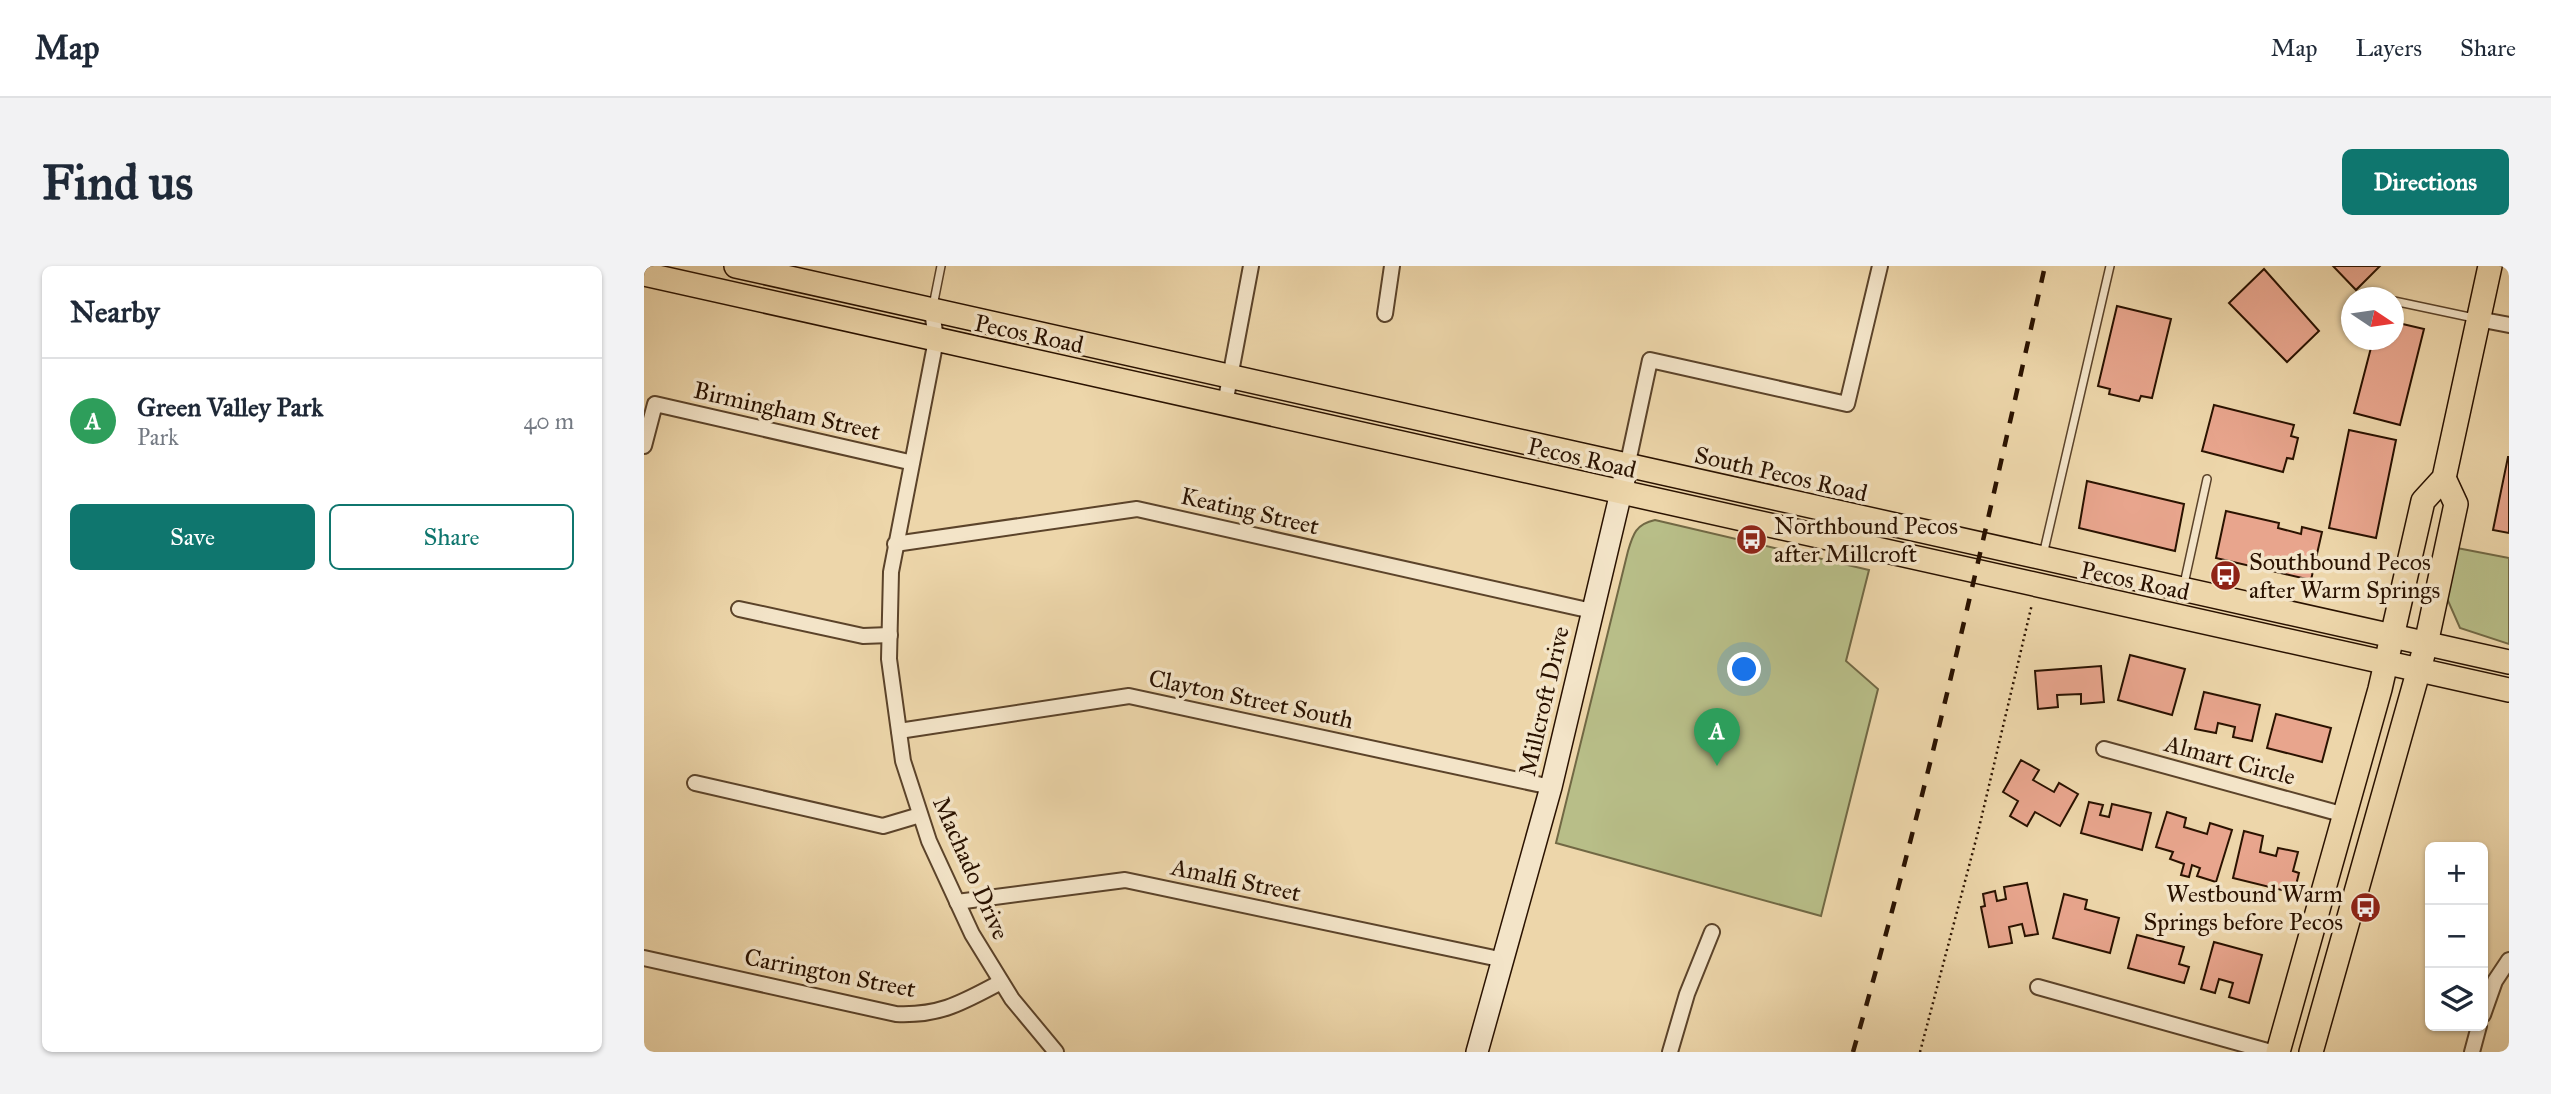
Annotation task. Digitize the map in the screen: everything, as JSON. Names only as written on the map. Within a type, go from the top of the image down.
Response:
[{"type":"main road","name":"Pecos Road","points":[[736,266],[791,274],[932,310],[1492,437]]},
{"type":"main road","points":[[2278,1052],[2389,650],[2423,501],[2444,478],[2490,266]]},
{"type":"main road","name":"Pecos Road","points":[[644,274],[1621,493],[2389,650]]},
{"type":"main road","name":"South Pecos Road","points":[[1492,437],[2182,591],[2389,650],[2422,657],[2509,662]]},
{"type":"main road","points":[[2311,1052],[2422,657],[2456,504],[2444,478]]},
{"type":"main road","points":[[2422,657],[2509,690]]},
{"type":"street","points":[[1225,404],[1251,266]]},
{"type":"street","points":[[1385,314],[1392,266]]},
{"type":"street","name":"Millcroft Drive","points":[[1477,1052],[1551,787],[1628,467],[1650,360],[1847,404],[1880,266]]},
{"type":"street","name":"Machado Drive","points":[[932,310],[936,340],[909,463],[891,572],[889,659],[903,761],[929,841],[972,934],[1002,982],[1056,1052]]},
{"type":"street","points":[[2478,319],[2509,325]]},
{"type":"street","name":"Birmingham Street","points":[[644,446],[655,404],[909,463]]},
{"type":"street","name":"Keating Street","points":[[895,544],[1138,509],[1592,611]]},
{"type":"street","points":[[739,608],[863,636],[890,635]]},
{"type":"street","name":"Clayton Street South","points":[[899,731],[1129,695],[1551,787]]},
{"type":"street","name":"Almart Circle","points":[[2104,749],[2345,815]]},
{"type":"street","points":[[695,783],[883,826],[920,815]]},
{"type":"street","name":"Amalfi Street","points":[[957,902],[1125,880],[1504,960]]},
{"type":"street","points":[[1670,1052],[1687,994],[1712,932]]},
{"type":"street","name":"Carrington Street","points":[[644,958],[896,1013],[923,1015],[951,1009],[1002,982]]},
{"type":"street","points":[[2488,999],[2492,987],[2509,960]]},
{"type":"street","points":[[2038,986],[2272,1052]]},
{"type":"street","points":[[2472,1052],[2478,1031]]},
{"type":"lane","points":[[932,310],[942,266]]},
{"type":"lane","points":[[2042,559],[2110,266]]},
{"type":"lane","points":[[2404,303],[2478,319]]},
{"type":"lane","points":[[2182,591],[2207,479]]},
{"type":"path","points":[[1920,1052],[1978,832],[2032,604]]},
{"type":"green space","points":[[1655,520],[1869,570],[1846,661],[1878,689],[1821,916],[1556,843],[1630,545],[1639,527]]},
{"type":"green space","points":[[2457,548],[2509,558],[2509,644],[2460,628],[2445,594]]},
{"type":"building","points":[[2333,266],[2380,266],[2359,287],[2353,287]]},
{"type":"building","points":[[2264,269],[2319,331],[2287,362],[2229,303]]},
{"type":"building","points":[[2117,306],[2171,319],[2152,398],[2141,396],[2139,401],[2109,394],[2110,389],[2098,386]]},
{"type":"building","points":[[2404,324],[2424,329],[2400,425],[2354,413],[2370,350],[2404,350]]},
{"type":"building","points":[[2214,405],[2294,425],[2291,436],[2298,438],[2293,459],[2287,458],[2283,472],[2202,451]]},
{"type":"building","points":[[2349,430],[2396,440],[2376,538],[2329,528]]},
{"type":"building","points":[[2509,457],[2509,533],[2493,530]]},
{"type":"building","points":[[2087,481],[2184,504],[2175,551],[2079,528]]},
{"type":"building","points":[[2226,511],[2279,523],[2278,528],[2301,534],[2302,527],[2322,532],[2311,580],[2216,558]]},
{"type":"building","points":[[2130,655],[2185,669],[2172,715],[2118,700]]},
{"type":"building","points":[[2101,666],[2104,702],[2081,704],[2081,694],[2057,695],[2058,707],[2038,709],[2035,671]]},
{"type":"building","points":[[2204,692],[2260,705],[2252,741],[2233,737],[2235,727],[2218,723],[2216,733],[2195,729]]},
{"type":"building","points":[[2276,714],[2331,728],[2322,762],[2267,748]]},
{"type":"building","points":[[2021,760],[2039,770],[2033,780],[2054,792],[2059,783],[2078,794],[2060,826],[2035,812],[2027,826],[2010,816],[2018,801],[2003,792]]},
{"type":"building","points":[[2089,802],[2103,805],[2100,815],[2109,817],[2112,804],[2151,813],[2142,850],[2081,833]]},
{"type":"building","points":[[2167,812],[2186,818],[2184,827],[2207,834],[2210,823],[2232,830],[2216,882],[2197,876],[2200,868],[2192,865],[2189,877],[2181,875],[2184,864],[2170,859],[2173,852],[2156,847]]},
{"type":"building","points":[[2244,831],[2263,836],[2260,852],[2276,856],[2278,848],[2298,852],[2293,871],[2299,873],[2294,893],[2233,878]]},
{"type":"building","points":[[2027,883],[2038,934],[2025,936],[2022,924],[2009,927],[2012,943],[1989,947],[1981,907],[1985,906],[1983,894],[1995,891],[1997,901],[2006,899],[2004,887]]},
{"type":"building","points":[[2064,894],[2087,900],[2085,909],[2119,918],[2110,953],[2053,938]]},
{"type":"building","points":[[2137,935],[2184,947],[2179,964],[2189,967],[2184,983],[2128,968]]},
{"type":"building","points":[[2214,942],[2262,955],[2249,1003],[2229,997],[2233,983],[2219,979],[2215,993],[2201,989]]},
{"type":"railway","points":[[1853,1052],[1931,758],[2045,266]]},
{"type":"place","name":"Northbound Pecos after Millcroft","points":[[1751,540]]},
{"type":"place","name":"Southbound Pecos after Warm Springs","points":[[2226,576]]},
{"type":"place","name":"Green Valley Park","points":[[1717,766]]},
{"type":"place","name":"Westbound Warm Springs before Pecos","points":[[2366,908]]}]
